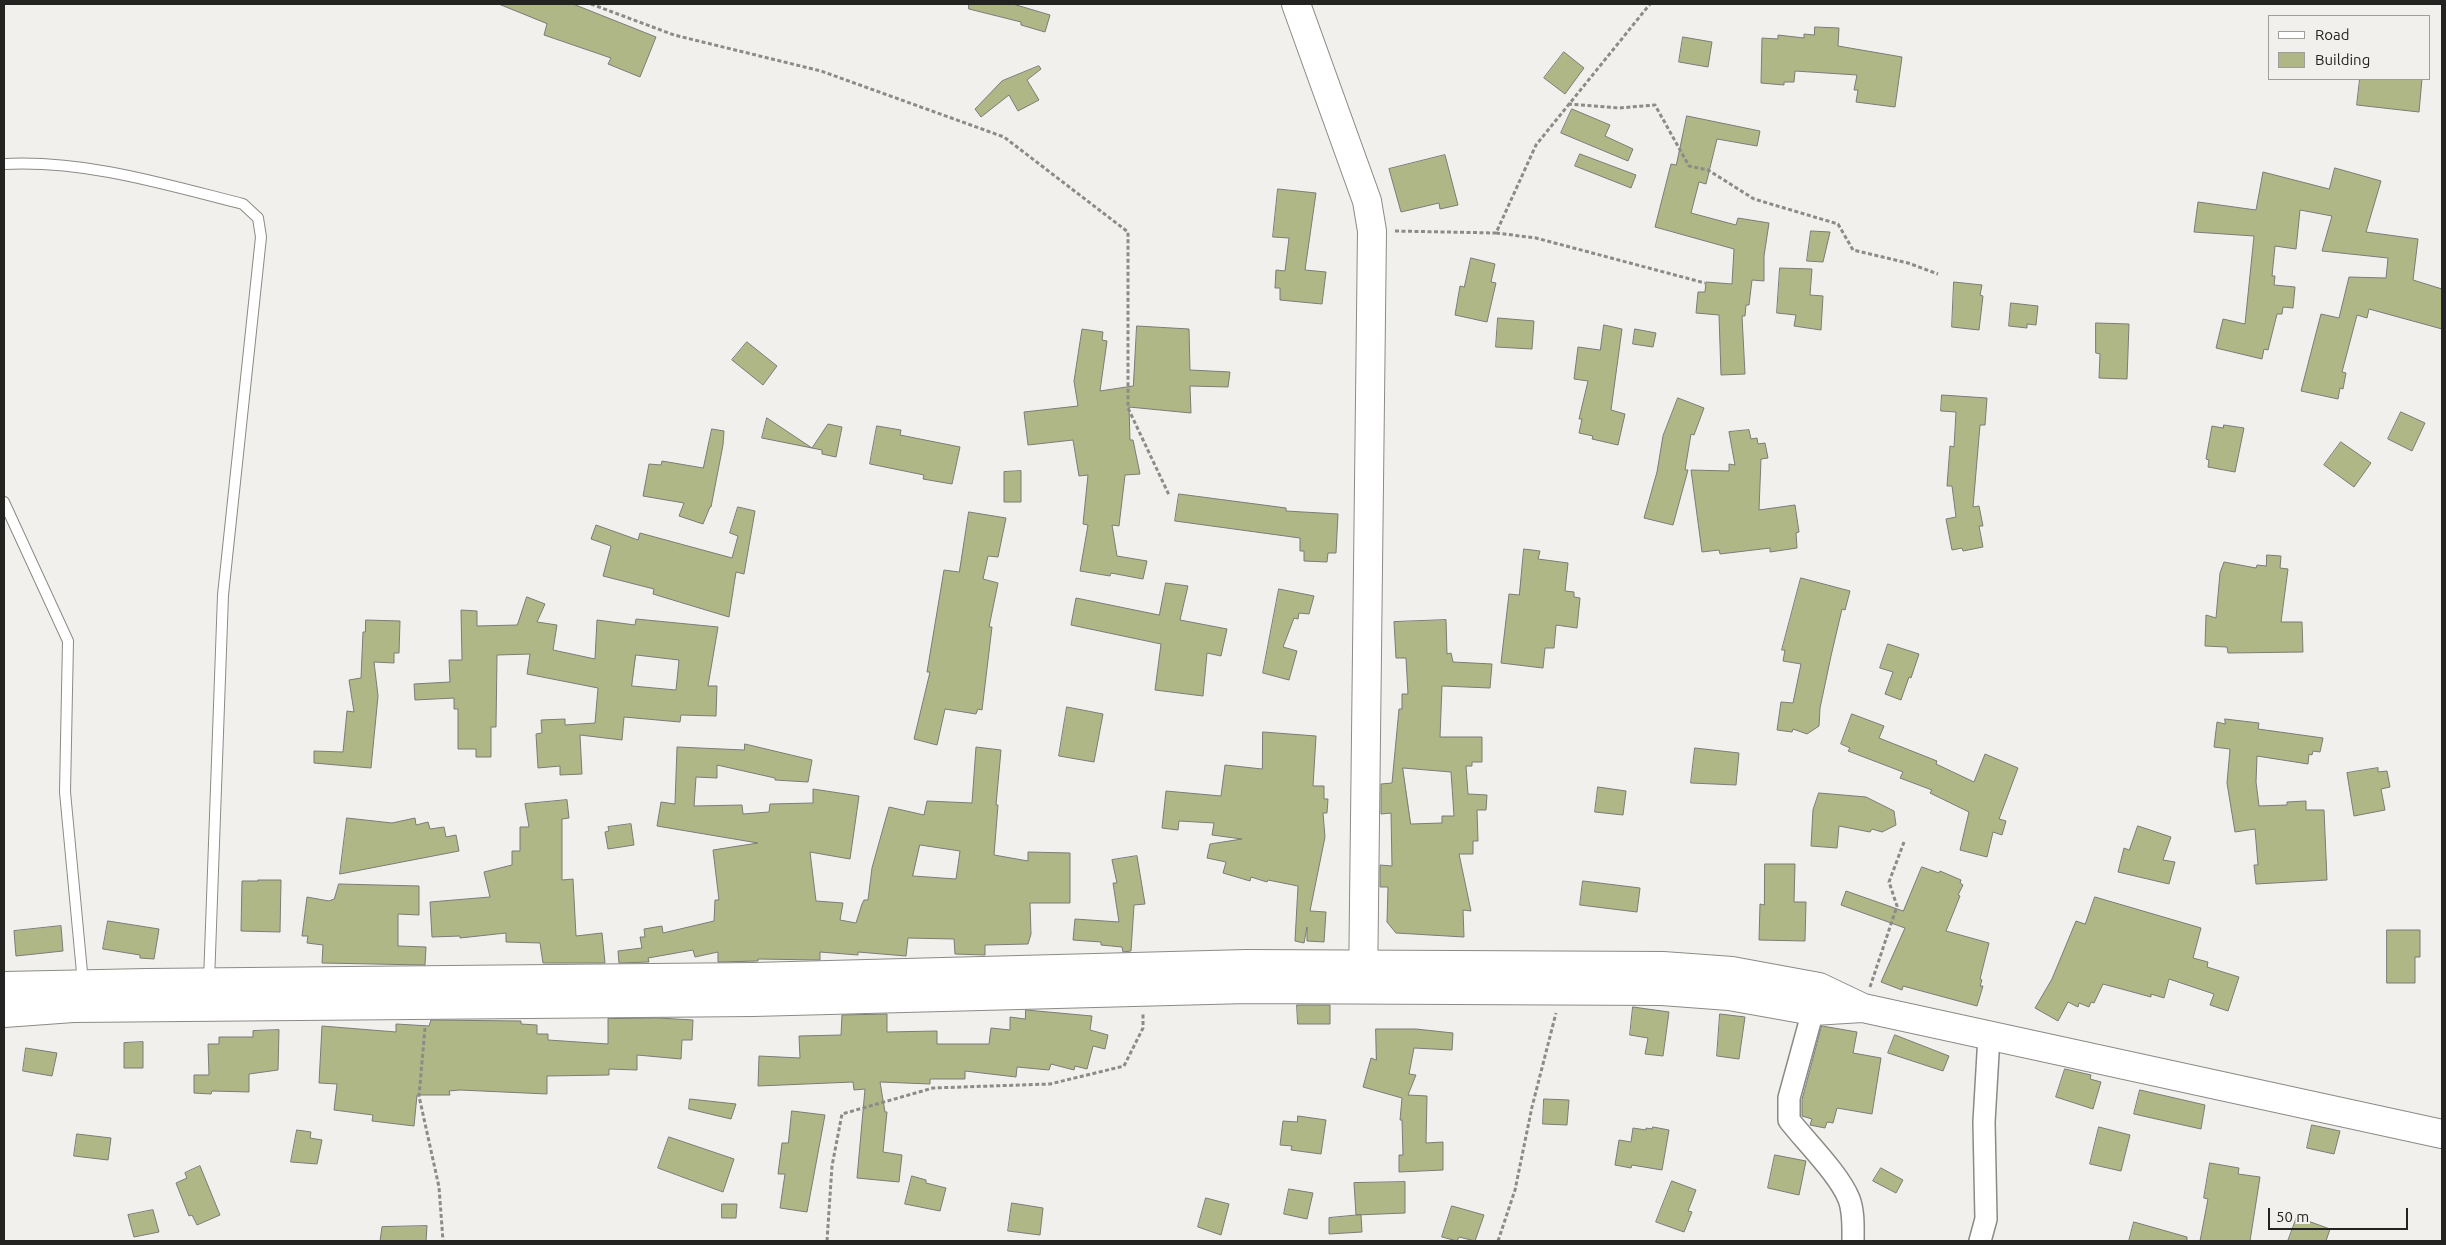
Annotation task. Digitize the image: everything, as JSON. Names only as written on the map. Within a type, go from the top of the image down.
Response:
[{"type":"main road","points":[[1296,4],[1367,201],[1372,231],[1363,977]]},
{"type":"main road","points":[[4,997],[73,1008],[208,995],[753,977],[1247,964],[1363,977],[1562,990],[1662,991],[1729,996],[1816,999]]},
{"type":"main road","points":[[4,997],[83,984],[208,995],[427,1005],[763,1002],[1247,990],[1363,977],[1663,966],[1732,971],[1816,999],[2442,1134]]},
{"type":"street","points":[[1816,999],[1789,1098],[1788,1120],[1838,1180],[1850,1200],[1853,1220],[1852,1241]]},
{"type":"street","points":[[1980,1241],[1986,1219],[1984,1122],[1989,1036]]},
{"type":"lane","points":[[4,164],[33,163],[117,172],[243,204],[258,218],[260,237],[223,595],[208,995]]},
{"type":"lane","points":[[4,502],[68,640],[65,792],[83,984]]},
{"type":"path","points":[[592,4],[674,35],[821,71],[1004,137],[1128,232],[1128,408],[1170,495]]},
{"type":"path","points":[[1496,233],[1536,145],[1650,4]]},
{"type":"path","points":[[1568,104],[1619,108],[1654,105],[1690,166],[1708,170],[1754,199],[1838,224],[1853,250],[1908,263],[1938,274]]},
{"type":"path","points":[[1372,231],[1496,233],[1536,238],[1704,283]]},
{"type":"path","points":[[1863,1008],[1898,906],[1889,882],[1904,842]]},
{"type":"path","points":[[1498,1241],[1515,1190],[1532,1107],[1562,990]]},
{"type":"path","points":[[827,1241],[832,1166],[842,1114],[933,1088],[1050,1084],[1124,1066],[1143,1028],[1142,993]]},
{"type":"path","points":[[427,1005],[420,1096],[439,1187],[443,1241]]},
{"type":"building","points":[[499,4],[573,4],[656,37],[640,77],[608,64],[611,58],[544,35],[547,24]]},
{"type":"building","points":[[969,4],[1013,4],[1050,15],[1045,32],[1021,25],[1021,22],[969,9]]},
{"type":"building","points":[[1815,27],[1839,28],[1838,46],[1902,57],[1895,107],[1856,102],[1858,90],[1854,90],[1857,75],[1795,71],[1794,82],[1784,82],[1784,85],[1761,83],[1762,38],[1778,39],[1778,35],[1804,38],[1804,34],[1814,35]]},
{"type":"building","points":[[1683,37],[1712,42],[1708,67],[1679,62]]},
{"type":"building","points":[[1564,52],[1584,68],[1565,94],[1544,78]]},
{"type":"building","points":[[1039,66],[1041,69],[1027,80],[1039,100],[1018,111],[1009,95],[981,117],[975,109],[1002,81]]},
{"type":"building","points":[[2360,80],[2422,80],[2419,112],[2357,105]]},
{"type":"building","points":[[1572,109],[1610,125],[1605,136],[1633,149],[1628,161],[1561,133]]},
{"type":"building","points":[[1687,116],[1760,131],[1757,146],[1717,139],[1706,184],[1699,182],[1691,213],[1736,225],[1738,218],[1769,223],[1764,256],[1764,281],[1752,280],[1749,305],[1746,305],[1745,316],[1742,316],[1745,374],[1721,375],[1719,315],[1696,313],[1698,292],[1705,292],[1706,282],[1732,284],[1734,249],[1655,227],[1671,164],[1676,165]]},
{"type":"building","points":[[1580,154],[1636,175],[1631,188],[1575,166]]},
{"type":"building","points":[[1445,155],[1458,205],[1440,209],[1439,203],[1401,212],[1389,169]]},
{"type":"building","points":[[2335,168],[2381,181],[2366,232],[2418,239],[2413,280],[2442,289],[2442,329],[2369,309],[2367,318],[2357,315],[2342,372],[2346,373],[2343,389],[2340,388],[2338,399],[2301,391],[2321,314],[2339,318],[2349,277],[2386,278],[2388,258],[2322,251],[2332,216],[2300,210],[2296,249],[2275,246],[2272,276],[2275,276],[2274,285],[2295,287],[2293,308],[2283,307],[2282,314],[2277,314],[2268,350],[2264,349],[2262,359],[2216,348],[2223,319],[2245,324],[2254,236],[2194,232],[2198,202],[2256,210],[2263,172],[2329,189]]},
{"type":"building","points":[[1278,189],[1316,193],[1305,270],[1326,272],[1322,304],[1280,300],[1280,288],[1275,288],[1276,270],[1285,271],[1289,238],[1273,237]]},
{"type":"building","points":[[1811,231],[1830,232],[1823,262],[1807,261]]},
{"type":"building","points":[[1471,258],[1495,264],[1491,282],[1496,283],[1487,322],[1455,315],[1460,286],[1464,287]]},
{"type":"building","points":[[1780,268],[1812,269],[1810,295],[1823,296],[1821,330],[1794,326],[1796,315],[1777,313]]},
{"type":"building","points":[[1954,282],[1982,285],[1980,295],[1983,296],[1979,330],[1952,327]]},
{"type":"building","points":[[2011,303],[2038,306],[2036,325],[2027,324],[2027,328],[2009,326]]},
{"type":"building","points":[[1498,318],[1534,321],[1532,349],[1496,347]]},
{"type":"building","points":[[2096,323],[2129,324],[2127,379],[2099,378],[2100,354],[2096,353]]},
{"type":"building","points":[[1604,325],[1622,329],[1611,410],[1625,414],[1618,445],[1592,439],[1593,436],[1579,433],[1582,419],[1579,419],[1588,381],[1574,379],[1578,347],[1600,350]]},
{"type":"building","points":[[1137,326],[1189,329],[1190,370],[1230,372],[1228,387],[1190,386],[1191,413],[1129,407],[1130,440],[1133,440],[1140,474],[1125,475],[1119,526],[1112,525],[1117,556],[1147,561],[1143,579],[1111,573],[1110,576],[1080,571],[1088,525],[1083,524],[1088,475],[1079,476],[1073,440],[1028,445],[1024,412],[1078,406],[1074,381],[1082,329],[1103,332],[1102,340],[1107,341],[1100,391],[1133,386]]},
{"type":"building","points":[[1635,329],[1656,333],[1653,347],[1633,344]]},
{"type":"building","points":[[747,342],[777,366],[763,385],[732,360]]},
{"type":"building","points":[[1942,395],[1987,398],[1985,425],[1980,425],[1973,507],[1979,506],[1983,526],[1979,526],[1983,547],[1963,551],[1962,548],[1952,550],[1946,519],[1956,517],[1952,486],[1947,486],[1950,446],[1954,447],[1956,412],[1941,411]]},
{"type":"building","points":[[1678,398],[1704,408],[1694,435],[1691,434],[1685,470],[1688,470],[1673,525],[1644,518],[1657,472],[1663,436]]},
{"type":"building","points":[[2401,412],[2425,423],[2412,451],[2388,439]]},
{"type":"building","points":[[767,418],[812,448],[762,438]]},
{"type":"building","points":[[828,424],[842,427],[836,457],[822,454],[822,450],[812,448]]},
{"type":"building","points":[[2224,425],[2244,428],[2235,472],[2208,467],[2209,460],[2206,459],[2212,426],[2223,428]]},
{"type":"building","points":[[877,426],[901,430],[900,435],[960,447],[952,484],[923,479],[924,475],[870,464]]},
{"type":"building","points":[[712,429],[724,431],[723,445],[711,507],[703,524],[679,516],[684,503],[643,496],[649,464],[661,465],[662,461],[703,468]]},
{"type":"building","points":[[1749,430],[1751,439],[1757,438],[1758,444],[1765,443],[1768,458],[1761,459],[1759,510],[1795,505],[1799,532],[1796,533],[1797,548],[1770,552],[1770,548],[1720,554],[1719,550],[1702,552],[1691,470],[1729,471],[1729,464],[1735,465],[1729,432]]},
{"type":"building","points":[[2341,442],[2371,463],[2354,487],[2324,465]]},
{"type":"building","points":[[1021,471],[1021,502],[1004,502],[1004,472]]},
{"type":"building","points":[[1179,494],[1286,508],[1286,511],[1338,514],[1336,553],[1328,553],[1327,562],[1304,561],[1304,551],[1300,551],[1300,538],[1175,521]]},
{"type":"building","points":[[738,507],[755,511],[744,574],[736,572],[729,617],[653,594],[654,589],[603,576],[611,546],[591,539],[596,525],[638,540],[640,533],[732,558],[738,536],[730,533]]},
{"type":"building","points":[[969,512],[1006,518],[998,557],[988,556],[983,579],[998,583],[989,627],[992,627],[982,710],[978,709],[976,714],[945,709],[937,745],[914,739],[930,672],[927,672],[944,570],[959,572]]},
{"type":"building","points":[[1524,549],[1540,551],[1538,559],[1568,563],[1565,591],[1574,592],[1574,597],[1580,598],[1577,628],[1556,625],[1554,648],[1545,648],[1543,668],[1501,663],[1509,594],[1519,595]]},
{"type":"building","points":[[2267,555],[2281,556],[2280,568],[2288,569],[2281,622],[2302,622],[2303,652],[2228,653],[2227,647],[2205,646],[2206,615],[2216,618],[2220,573],[2224,562],[2256,568],[2257,565],[2266,566]]},
{"type":"building","points":[[1801,578],[1850,591],[1845,610],[1842,609],[1831,656],[1820,708],[1819,726],[1807,734],[1793,729],[1792,732],[1777,730],[1781,702],[1793,703],[1801,664],[1783,661],[1785,650],[1782,650]]},
{"type":"building","points":[[1166,583],[1188,586],[1180,620],[1227,629],[1221,656],[1207,653],[1203,696],[1155,690],[1161,644],[1071,625],[1076,598],[1159,615]]},
{"type":"building","points":[[1279,589],[1314,596],[1309,614],[1299,613],[1298,619],[1294,618],[1283,647],[1297,651],[1289,680],[1263,673]]},
{"type":"building","points":[[527,597],[545,604],[537,622],[557,625],[553,650],[595,659],[597,620],[635,625],[636,619],[718,627],[708,686],[717,686],[716,716],[681,715],[680,722],[624,717],[622,740],[580,735],[582,774],[560,775],[560,766],[538,768],[536,734],[542,733],[541,720],[565,719],[565,725],[595,723],[598,688],[527,674],[530,654],[497,655],[496,727],[491,727],[491,757],[476,757],[476,749],[458,749],[458,709],[454,709],[454,698],[415,700],[414,684],[450,682],[449,660],[462,660],[461,610],[477,611],[477,626],[517,625]],"holes":[[[636,655],[679,660],[676,690],[632,686]]]},
{"type":"building","points":[[366,620],[400,621],[399,653],[394,653],[394,663],[374,662],[378,696],[371,768],[314,763],[314,751],[343,752],[347,711],[354,712],[349,680],[361,678],[363,632],[365,632]]},
{"type":"building","points":[[1446,620],[1447,654],[1451,653],[1453,662],[1492,664],[1490,688],[1442,686],[1440,737],[1482,737],[1482,762],[1472,762],[1472,766],[1466,766],[1468,794],[1487,795],[1486,810],[1477,810],[1478,841],[1473,841],[1473,854],[1459,854],[1471,911],[1463,910],[1464,937],[1396,933],[1387,922],[1388,887],[1380,887],[1380,865],[1392,866],[1391,813],[1381,814],[1381,784],[1392,783],[1399,709],[1402,709],[1402,694],[1408,694],[1406,658],[1396,658],[1394,622]],"holes":[[[1403,768],[1451,772],[1454,816],[1442,816],[1442,823],[1411,824]]]},
{"type":"building","points":[[1888,644],[1919,654],[1901,700],[1885,694],[1893,672],[1880,668]]},
{"type":"building","points":[[1067,707],[1103,714],[1094,762],[1059,756]]},
{"type":"building","points":[[1852,714],[1884,726],[1879,738],[1937,761],[1936,764],[1974,782],[1985,754],[2018,768],[1999,819],[2006,821],[2002,835],[1993,832],[1987,857],[1960,850],[1969,812],[1930,793],[1932,790],[1900,778],[1903,772],[1848,751],[1850,748],[1841,744]]},
{"type":"building","points":[[2225,719],[2259,723],[2258,729],[2323,738],[2320,752],[2313,751],[2312,755],[2309,754],[2308,764],[2257,756],[2256,782],[2259,806],[2287,805],[2287,802],[2306,801],[2306,810],[2324,810],[2327,880],[2256,884],[2254,865],[2258,865],[2255,829],[2235,832],[2227,783],[2230,749],[2214,747],[2217,722],[2225,724]]},
{"type":"building","points":[[1263,732],[1316,736],[1313,786],[1324,786],[1324,799],[1328,799],[1327,813],[1323,813],[1325,837],[1310,911],[1326,912],[1324,942],[1307,941],[1307,927],[1304,943],[1295,941],[1298,886],[1268,880],[1267,882],[1251,877],[1250,881],[1223,873],[1226,862],[1207,858],[1210,844],[1242,839],[1212,835],[1214,823],[1179,821],[1178,830],[1162,828],[1166,791],[1221,796],[1225,765],[1262,769]]},
{"type":"building","points":[[745,744],[812,760],[808,782],[775,780],[775,778],[717,765],[717,778],[696,777],[694,806],[742,805],[743,814],[769,812],[770,804],[813,803],[813,789],[859,796],[850,859],[810,852],[816,901],[843,903],[840,920],[856,923],[864,900],[868,900],[872,868],[889,807],[924,815],[927,801],[972,803],[976,747],[1001,750],[994,855],[1028,861],[1028,852],[1070,853],[1070,903],[1030,903],[1031,934],[1028,944],[985,945],[985,955],[955,954],[954,939],[908,938],[906,956],[858,952],[858,955],[820,952],[820,960],[758,959],[758,961],[718,962],[718,952],[695,957],[693,950],[648,958],[649,962],[619,963],[618,951],[642,948],[640,937],[645,937],[644,929],[662,926],[663,933],[714,921],[715,900],[719,900],[713,850],[758,843],[657,826],[661,802],[675,804],[677,747],[744,750]],"holes":[[[920,845],[960,851],[956,879],[913,876]]]},
{"type":"building","points":[[1695,748],[1739,753],[1736,785],[1691,783]]},
{"type":"building","points":[[2378,768],[2378,772],[2387,771],[2390,787],[2381,789],[2385,810],[2354,816],[2347,773]]},
{"type":"building","points":[[1598,787],[1626,791],[1623,815],[1595,812]]},
{"type":"building","points":[[1819,793],[1866,797],[1894,811],[1896,825],[1882,832],[1872,829],[1870,832],[1839,826],[1837,848],[1811,846],[1813,810]]},
{"type":"building","points":[[567,800],[569,818],[562,819],[562,880],[573,879],[576,936],[602,933],[605,963],[543,963],[540,943],[506,942],[506,933],[460,938],[460,936],[432,937],[430,902],[490,897],[484,872],[512,865],[512,851],[520,851],[520,827],[529,827],[525,804]]},
{"type":"building","points":[[347,818],[392,823],[415,818],[416,825],[428,822],[430,829],[444,827],[446,837],[456,835],[459,851],[340,874]]},
{"type":"building","points":[[631,824],[634,845],[608,849],[605,832],[609,831],[608,827]]},
{"type":"building","points":[[2138,826],[2171,837],[2163,860],[2175,862],[2169,884],[2118,872],[2124,848],[2129,850]]},
{"type":"building","points":[[1137,856],[1145,904],[1134,905],[1131,951],[1123,952],[1122,947],[1101,945],[1101,942],[1073,940],[1075,919],[1119,922],[1113,883],[1117,883],[1112,860]]},
{"type":"building","points":[[1765,864],[1795,864],[1794,902],[1806,902],[1805,941],[1759,940],[1760,904],[1764,905]]},
{"type":"building","points":[[1922,867],[1939,873],[1940,871],[1961,880],[1960,883],[1963,885],[1946,931],[1989,943],[1980,979],[1982,980],[1980,986],[1983,986],[1977,1006],[1903,986],[1902,990],[1881,982],[1905,928],[1841,905],[1846,891],[1903,911]]},
{"type":"building","points":[[281,880],[280,932],[241,931],[242,881]]},
{"type":"building","points":[[1583,881],[1640,888],[1637,912],[1580,905]]},
{"type":"building","points":[[339,884],[419,886],[419,915],[398,914],[398,946],[426,947],[425,965],[322,963],[323,945],[307,943],[308,936],[302,936],[307,897],[329,901],[334,899]]},
{"type":"building","points":[[2095,897],[2201,928],[2193,958],[2208,962],[2207,967],[2239,977],[2228,1011],[2210,1005],[2214,994],[2169,979],[2164,998],[2151,994],[2151,997],[2103,984],[2094,1003],[2091,1002],[2089,1007],[2079,1003],[2078,1007],[2068,1002],[2058,1021],[2035,1008],[2052,979],[2076,921],[2085,924]]},
{"type":"building","points":[[108,921],[159,929],[154,959],[140,958],[140,955],[103,949]]},
{"type":"building","points":[[61,926],[63,951],[16,956],[14,931]]},
{"type":"building","points":[[2387,930],[2420,930],[2420,957],[2415,957],[2415,983],[2387,983]]},
{"type":"building","points":[[1297,1005],[1330,1005],[1330,1024],[1298,1024]]},
{"type":"building","points":[[1633,1007],[1669,1012],[1663,1056],[1645,1054],[1648,1038],[1630,1035]]},
{"type":"building","points":[[1026,1010],[1092,1016],[1090,1030],[1108,1035],[1105,1049],[1093,1046],[1087,1069],[1075,1066],[1074,1070],[1051,1064],[1049,1070],[1017,1067],[1016,1077],[965,1071],[965,1079],[930,1079],[930,1084],[880,1082],[885,1112],[887,1112],[883,1152],[902,1155],[899,1182],[857,1178],[865,1089],[854,1090],[853,1082],[758,1086],[759,1056],[800,1058],[799,1036],[841,1035],[842,1015],[887,1014],[887,1032],[937,1031],[937,1044],[989,1044],[991,1028],[1010,1030],[1010,1017],[1025,1019]]},
{"type":"building","points":[[1720,1014],[1745,1017],[1739,1059],[1717,1056]]},
{"type":"building","points":[[658,1018],[693,1020],[692,1040],[682,1040],[681,1059],[637,1055],[637,1070],[609,1069],[609,1075],[547,1076],[547,1094],[460,1090],[449,1091],[450,1095],[417,1095],[414,1126],[372,1121],[373,1115],[334,1110],[337,1084],[319,1083],[322,1026],[396,1032],[396,1024],[429,1026],[431,1020],[521,1021],[521,1024],[537,1025],[537,1034],[548,1034],[548,1040],[608,1044],[608,1019]]},
{"type":"building","points":[[1822,1026],[1857,1032],[1853,1053],[1881,1058],[1872,1114],[1837,1108],[1833,1123],[1827,1122],[1825,1128],[1810,1125],[1812,1119],[1802,1116],[1802,1100]]},
{"type":"building","points":[[1376,1029],[1416,1029],[1453,1033],[1452,1050],[1414,1048],[1409,1074],[1416,1075],[1408,1095],[1427,1096],[1426,1143],[1443,1142],[1443,1170],[1399,1172],[1399,1155],[1403,1155],[1402,1120],[1400,1120],[1402,1098],[1363,1087],[1371,1058],[1376,1060]]},
{"type":"building","points":[[279,1030],[278,1070],[249,1074],[249,1092],[212,1091],[211,1094],[194,1093],[194,1075],[209,1075],[208,1044],[219,1044],[219,1037],[253,1037],[253,1031]]},
{"type":"building","points":[[1895,1035],[1949,1056],[1943,1071],[1888,1053]]},
{"type":"building","points":[[143,1042],[143,1068],[124,1068],[124,1043]]},
{"type":"building","points":[[26,1048],[57,1053],[52,1076],[23,1071]]},
{"type":"building","points":[[2065,1069],[2091,1075],[2090,1079],[2101,1082],[2093,1109],[2056,1097]]},
{"type":"building","points":[[2140,1090],[2205,1105],[2201,1129],[2134,1114]]},
{"type":"building","points":[[690,1099],[736,1104],[731,1119],[689,1109]]},
{"type":"building","points":[[1544,1099],[1569,1100],[1567,1125],[1543,1124]]},
{"type":"building","points":[[792,1111],[825,1115],[807,1212],[780,1208],[785,1174],[778,1174],[782,1143],[788,1143]]},
{"type":"building","points":[[1298,1116],[1326,1120],[1321,1154],[1291,1150],[1292,1146],[1280,1145],[1283,1121],[1297,1122]]},
{"type":"building","points":[[2312,1125],[2340,1131],[2334,1154],[2307,1148]]},
{"type":"building","points":[[1653,1127],[1669,1130],[1662,1170],[1632,1165],[1631,1168],[1615,1165],[1619,1140],[1631,1142],[1633,1128],[1646,1130],[1646,1128],[1652,1129]]},
{"type":"building","points":[[2099,1127],[2130,1135],[2121,1171],[2090,1164]]},
{"type":"building","points":[[297,1130],[311,1132],[310,1138],[322,1140],[317,1164],[291,1162]]},
{"type":"building","points":[[77,1134],[111,1138],[108,1160],[74,1156]]},
{"type":"building","points":[[669,1137],[734,1159],[723,1192],[658,1168]]},
{"type":"building","points":[[1775,1155],[1806,1161],[1799,1195],[1768,1188]]},
{"type":"building","points":[[2210,1163],[2239,1168],[2238,1174],[2260,1177],[2250,1241],[2200,1241],[2208,1199],[2204,1198]]},
{"type":"building","points":[[200,1166],[220,1215],[197,1225],[192,1215],[189,1216],[176,1183],[187,1178],[185,1173]]},
{"type":"building","points":[[1881,1168],[1903,1180],[1896,1193],[1873,1181]]},
{"type":"building","points":[[912,1176],[926,1180],[926,1183],[946,1188],[940,1211],[905,1204]]},
{"type":"building","points":[[1672,1181],[1696,1190],[1688,1211],[1692,1212],[1684,1232],[1656,1222]]},
{"type":"building","points":[[1405,1182],[1405,1213],[1356,1215],[1354,1183]]},
{"type":"building","points":[[1289,1189],[1313,1193],[1307,1219],[1284,1214]]},
{"type":"building","points":[[1206,1198],[1229,1204],[1221,1235],[1198,1227]]},
{"type":"building","points":[[1012,1203],[1043,1208],[1040,1235],[1008,1231]]},
{"type":"building","points":[[722,1204],[737,1204],[736,1218],[722,1218]]},
{"type":"building","points":[[1452,1206],[1484,1215],[1475,1241],[1459,1237],[1457,1241],[1442,1237]]},
{"type":"building","points":[[153,1210],[159,1232],[134,1237],[128,1215]]},
{"type":"building","points":[[1361,1215],[1362,1232],[1329,1234],[1329,1218]]},
{"type":"building","points":[[2297,1217],[2330,1229],[2326,1241],[2288,1241]]},
{"type":"building","points":[[2134,1222],[2187,1237],[2187,1241],[2129,1241]]},
{"type":"building","points":[[427,1226],[426,1241],[380,1241],[382,1227]]}]
